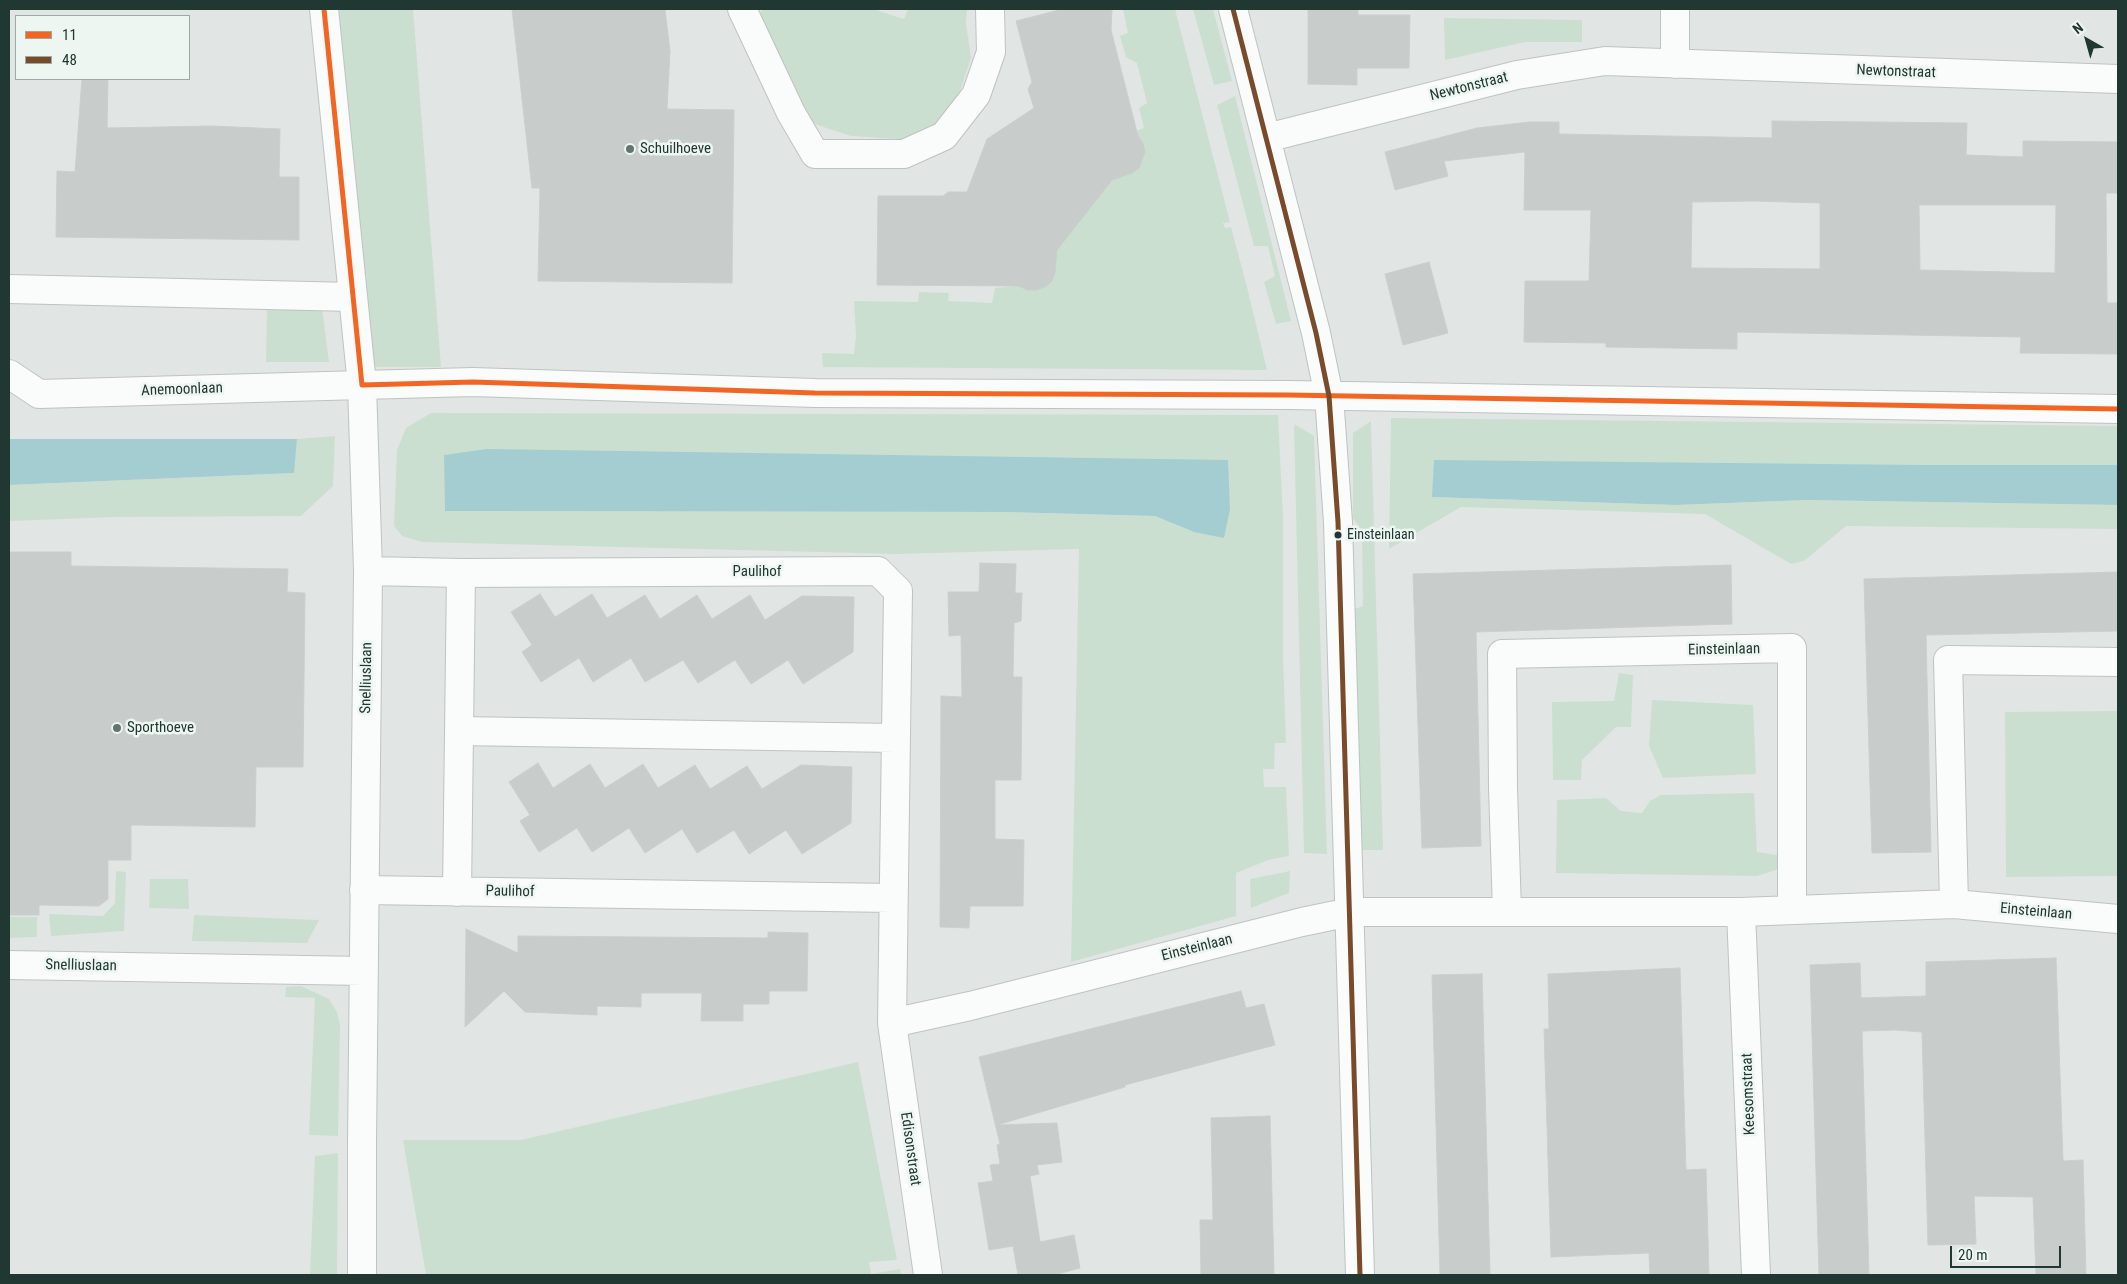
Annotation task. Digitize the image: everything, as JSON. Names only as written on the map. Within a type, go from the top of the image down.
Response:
[{"type":"street","name":"Snelliuslaan","points":[[324,9],[362,385],[368,571],[362,1275]]},
{"type":"street","points":[[742,9],[791,113],[815,154],[904,154],[944,136],[976,95],[991,52],[990,9]]},
{"type":"street","points":[[1233,9],[1316,333],[1329,396],[1338,522],[1360,1275]]},
{"type":"street","points":[[1675,9],[1675,64]]},
{"type":"street","name":"Newtonstraat","points":[[1266,138],[1517,76],[1605,61],[2118,80]]},
{"type":"street","points":[[9,289],[353,297]]},
{"type":"street","name":"Anemoonlaan","points":[[9,374],[39,394],[474,382],[815,393],[1329,396],[2118,409]]},
{"type":"street","name":"Paulihof","points":[[368,571],[461,573],[878,571],[898,591],[894,738],[892,1022]]},
{"type":"street","points":[[456,892],[461,573]]},
{"type":"street","name":"Einsteinlaan","points":[[1507,911],[1503,788],[1502,654],[1792,648],[1792,910]]},
{"type":"street","points":[[1954,904],[1948,660],[2118,662]]},
{"type":"street","points":[[459,731],[894,738]]},
{"type":"street","name":"Paulihof","points":[[364,890],[892,898]]},
{"type":"street","name":"Einsteinlaan","points":[[892,1022],[970,1006],[1302,922],[1350,912],[1741,912],[1954,904],[2118,919]]},
{"type":"street","name":"Keesomstraat","points":[[1741,912],[1756,1275]]},
{"type":"street","name":"Snelliuslaan","points":[[9,965],[364,971]]},
{"type":"street","name":"Edisonstraat","points":[[892,1022],[928,1275]]},
{"type":"green space","points":[[337,9],[413,9],[441,367],[367,367]]},
{"type":"green space","points":[[764,9],[873,9],[904,19],[908,9],[967,9],[966,23],[971,58],[957,100],[941,125],[913,140],[851,136],[811,123],[753,19]]},
{"type":"green space","points":[[1123,9],[1175,9],[1230,222],[1223,223],[1225,228],[1231,227],[1267,370],[823,367],[822,353],[854,354],[856,336],[854,301],[918,302],[919,292],[949,293],[948,301],[992,303],[995,288],[1019,286],[1115,176],[1138,130],[1144,128],[1139,108],[1147,103],[1137,63],[1126,57],[1120,36],[1128,33]]},
{"type":"green space","points":[[1193,9],[1213,9],[1232,81],[1214,85]]},
{"type":"green space","points":[[1444,18],[1582,20],[1582,42],[1525,42],[1445,60]]},
{"type":"green space","points":[[1235,96],[1291,321],[1276,324],[1264,282],[1275,276],[1268,246],[1254,246],[1217,105]]},
{"type":"green space","points":[[322,307],[329,362],[266,362],[267,310]]},
{"type":"green space","points":[[431,413],[1278,415],[1283,518],[1283,657],[1286,743],[1275,743],[1274,769],[1263,769],[1264,787],[1286,787],[1289,856],[1268,860],[1236,873],[1236,916],[1071,962],[1079,549],[898,554],[422,542],[402,536],[394,526],[397,450],[406,428]],"holes":[[[1230,509],[1194,532],[1155,516],[1005,512],[445,511]]]},
{"type":"green space","points":[[1391,418],[2118,426],[2118,465],[1924,465],[1433,497],[1675,505],[1807,500],[2118,505],[2118,529],[1846,526],[1804,561],[1791,564],[1705,514],[1461,507],[1389,549]]},
{"type":"green space","points":[[1371,421],[1383,850],[1360,850],[1355,609],[1363,606],[1362,531],[1353,518],[1353,433]]},
{"type":"green space","points":[[1294,424],[1314,436],[1327,854],[1304,853]]},
{"type":"green space","points":[[335,436],[333,486],[301,516],[117,517],[9,521],[9,485],[293,473],[297,439]]},
{"type":"green space","points":[[1619,673],[1633,675],[1631,727],[1616,727],[1582,760],[1581,780],[1553,780],[1552,702],[1614,701]]},
{"type":"green space","points":[[1652,700],[1753,705],[1756,774],[1663,778],[1649,746]]},
{"type":"green space","points":[[2118,711],[2118,876],[2006,877],[2005,712]]},
{"type":"green space","points":[[1754,793],[1757,852],[1784,856],[1782,868],[1757,876],[1556,873],[1557,800],[1606,798],[1621,811],[1642,813],[1650,801],[1661,795]]},
{"type":"green space","points":[[116,871],[126,872],[124,931],[51,936],[49,914],[103,916],[115,903]]},
{"type":"green space","points":[[1290,871],[1289,893],[1251,908],[1250,879]]},
{"type":"green space","points":[[150,879],[188,879],[189,909],[149,908]]},
{"type":"green space","points":[[194,915],[319,920],[307,943],[192,941]]},
{"type":"green space","points":[[9,917],[37,917],[37,937],[9,938]]},
{"type":"green space","points":[[301,986],[329,999],[337,1012],[340,1025],[338,1136],[309,1135],[315,998],[285,997],[286,987]]},
{"type":"green space","points":[[858,1062],[897,1260],[869,1262],[871,1274],[900,1269],[901,1275],[426,1275],[403,1140],[521,1140]]},
{"type":"green space","points":[[338,1153],[337,1275],[310,1275],[315,1156]]},
{"type":"water","points":[[9,439],[297,439],[294,473],[9,485]]},
{"type":"water","points":[[487,449],[1228,460],[1230,509],[1224,538],[1194,532],[1155,516],[1005,512],[445,511],[444,455]]},
{"type":"water","points":[[1434,460],[2118,465],[2118,505],[1807,500],[1675,505],[1432,497]]},
{"type":"building","name":"Schuilhoeve","points":[[512,9],[665,9],[670,51],[667,109],[734,110],[732,283],[538,281],[540,188],[532,188]]},
{"type":"building","points":[[1063,9],[1112,9],[1111,30],[1138,136],[1143,143],[1145,152],[1139,168],[1132,173],[1112,180],[1057,250],[1055,273],[1052,281],[1045,287],[1027,290],[1019,286],[877,285],[878,196],[943,196],[948,192],[967,192],[987,139],[1034,108],[1028,89],[1032,82],[1016,21]]},
{"type":"building","points":[[1308,9],[1358,9],[1358,15],[1410,15],[1409,68],[1357,68],[1357,85],[1308,84]]},
{"type":"building","points":[[82,80],[108,80],[107,128],[212,126],[280,129],[279,177],[299,177],[299,240],[56,237],[57,171],[75,172]]},
{"type":"building","points":[[1772,121],[1967,123],[1966,155],[2023,157],[2023,141],[2118,142],[2118,193],[2106,193],[2107,303],[2118,303],[2118,354],[2020,353],[2021,337],[1737,332],[1737,349],[1606,347],[1606,343],[1524,342],[1525,281],[1589,281],[1591,210],[1524,210],[1525,152],[1444,161],[1448,176],[1395,190],[1385,152],[1477,128],[1529,122],[1559,122],[1559,134],[1772,138]],"holes":[[[1692,202],[1820,203],[1820,269],[1691,268]],[[1919,205],[2056,205],[2055,273],[1920,270]]]},
{"type":"building","points":[[1429,262],[1448,333],[1403,345],[1385,274]]},
{"type":"building","points":[[9,552],[71,552],[71,566],[288,569],[287,592],[305,593],[303,767],[256,767],[255,827],[131,825],[131,860],[108,860],[108,899],[99,906],[39,905],[39,915],[9,915]]},
{"type":"building","points":[[980,563],[1016,564],[1015,593],[1022,593],[1021,621],[1014,623],[1013,677],[1022,677],[1021,780],[995,780],[995,839],[1024,840],[1023,906],[970,906],[969,928],[940,927],[941,696],[962,697],[961,635],[949,636],[948,592],[979,592]]},
{"type":"building","points":[[1731,565],[1732,624],[1476,632],[1481,846],[1422,848],[1413,574]]},
{"type":"building","points":[[2118,572],[2118,631],[1926,635],[1931,852],[1872,853],[1864,579]]},
{"type":"building","points":[[540,594],[555,617],[592,594],[607,618],[645,595],[660,619],[697,595],[712,619],[750,595],[765,620],[802,596],[854,597],[853,652],[803,684],[788,660],[751,684],[735,660],[698,683],[683,660],[645,682],[631,658],[593,682],[579,658],[541,682],[522,652],[532,645],[511,612]]},
{"type":"building","points":[[538,763],[553,788],[590,764],[605,788],[643,764],[658,788],[695,765],[710,789],[747,766],[762,789],[801,765],[852,767],[851,823],[802,854],[786,830],[749,854],[734,830],[697,853],[682,829],[645,853],[629,828],[592,852],[577,828],[539,852],[520,821],[530,815],[509,782]]},
{"type":"building","points":[[466,929],[518,953],[518,936],[768,938],[768,932],[808,933],[807,991],[769,991],[769,1004],[743,1004],[743,1021],[701,1021],[702,993],[641,993],[641,1007],[597,1006],[597,1015],[525,1012],[504,991],[465,1027]]},
{"type":"building","points":[[2056,958],[2063,1161],[2083,1160],[2086,1275],[2036,1275],[2033,1197],[1974,1196],[1976,1244],[1928,1245],[1922,1032],[1895,1030],[1862,1031],[1869,1275],[1819,1275],[1810,965],[1860,963],[1861,998],[1926,996],[1926,962]]},
{"type":"building","points":[[1680,968],[1686,1170],[1706,1169],[1709,1275],[1650,1275],[1649,1253],[1551,1257],[1544,1029],[1549,1029],[1548,974]]},
{"type":"building","points":[[1482,974],[1490,1275],[1440,1275],[1432,975]]},
{"type":"building","points":[[1241,991],[1246,1008],[1264,1004],[1275,1045],[1125,1085],[1125,1087],[997,1125],[1057,1123],[1062,1162],[1037,1165],[1039,1174],[1030,1176],[1040,1242],[1074,1235],[1080,1268],[1054,1275],[1018,1275],[1013,1246],[989,1250],[978,1183],[993,1181],[990,1165],[1000,1164],[997,1145],[1000,1144],[979,1057]]},
{"type":"building","points":[[1270,1116],[1274,1275],[1201,1275],[1200,1220],[1213,1220],[1211,1118]]},
{"type":"transit line","name":"11","points":[[324,9],[362,385],[473,382],[815,393],[1288,395],[2118,409]]},
{"type":"transit line","name":"48","points":[[1233,9],[1316,333],[1329,396],[1338,522],[1360,1275]]},
{"type":"place","name":"Schuilhoeve","points":[[630,149]]},
{"type":"place","name":"Einsteinlaan","points":[[1338,535]]},
{"type":"place","name":"Sporthoeve","points":[[117,728]]}]
